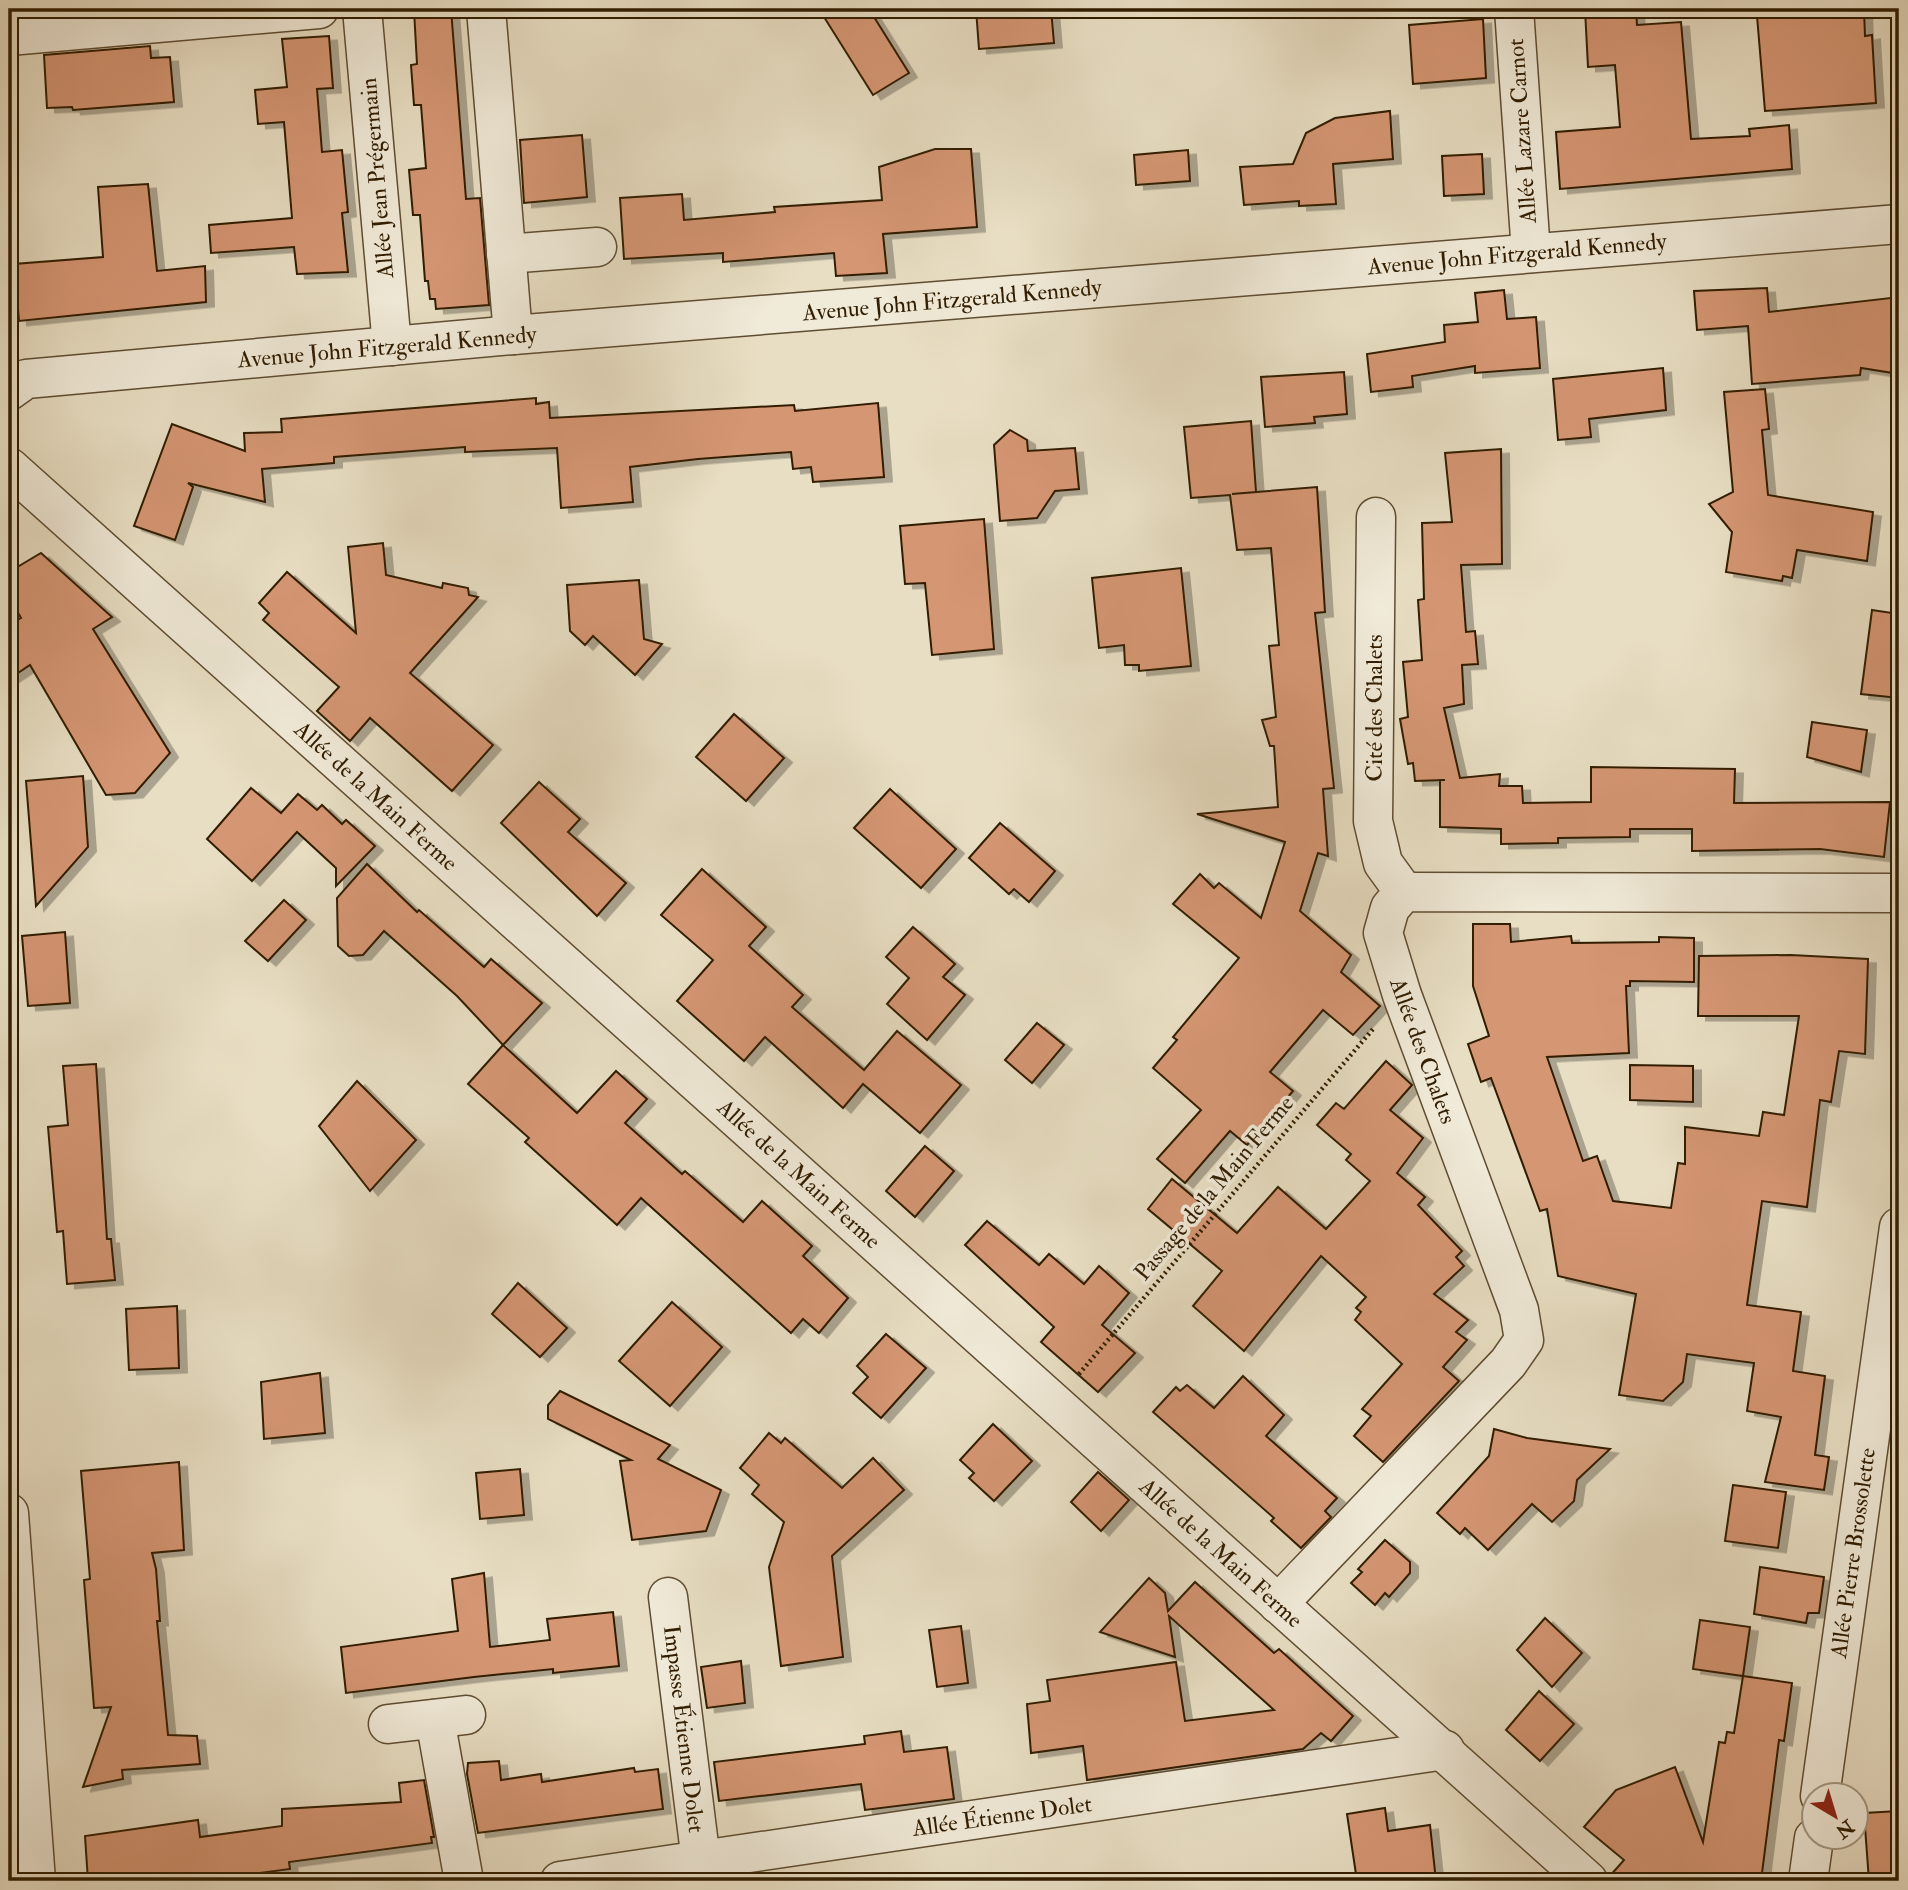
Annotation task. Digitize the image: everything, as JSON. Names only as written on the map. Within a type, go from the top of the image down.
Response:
[{"type":"street","points":[[9,36],[319,9]]},
{"type":"street","name":"Allée Jean Prégermain","points":[[362,9],[392,346]]},
{"type":"street","points":[[486,9],[513,335]]},
{"type":"street","name":"Allée Lazare Carnot","points":[[1514,9],[1531,253]]},
{"type":"street","name":"Avenue John Fitzgerald Kennedy","points":[[9,391],[26,379],[513,335],[1899,224]]},
{"type":"street","points":[[506,254],[597,247]]},
{"type":"street","name":"Allée de la Main Ferme","points":[[9,467],[1588,1881]]},
{"type":"street","name":"Cité des Chalets","points":[[1376,517],[1373,821],[1383,863],[1404,892]]},
{"type":"street","points":[[1404,892],[1899,893]]},
{"type":"street","name":"Allée des Chalets","points":[[1278,1604],[1508,1363],[1524,1340],[1519,1310],[1402,995],[1383,933],[1390,908],[1404,892]]},
{"type":"street","name":"Allée Pierre Brossolette","points":[[1822,1782],[1886,1406],[1899,1227]]},
{"type":"street","points":[[9,1513],[36,1881]]},
{"type":"street","name":"Impasse Étienne Dolet","points":[[668,1597],[701,1861]]},
{"type":"street","points":[[388,1724],[451,1717],[464,1881]]},
{"type":"street","name":"Allée Étienne Dolet","points":[[560,1881],[1444,1750]]},
{"type":"street","points":[[1808,1881],[1812,1852]]},
{"type":"path","name":"Passage de la Main Ferme","points":[[1054,1405],[1402,995]]},
{"type":"building","points":[[451,9],[466,199],[480,198],[489,305],[436,309],[435,299],[430,299],[428,281],[425,281],[420,215],[413,215],[409,170],[426,168],[421,105],[414,105],[411,65],[417,64],[414,10]]},
{"type":"building","points":[[819,9],[869,9],[909,73],[873,95]]},
{"type":"building","points":[[976,9],[1051,9],[1054,43],[979,49]]},
{"type":"building","points":[[1585,9],[1636,9],[1637,25],[1681,22],[1691,139],[1750,136],[1749,129],[1789,125],[1792,169],[1560,189],[1556,132],[1620,127],[1615,65],[1588,67]]},
{"type":"building","points":[[1805,9],[1864,9],[1865,36],[1872,35],[1876,103],[1765,111],[1757,16],[1805,12]]},
{"type":"building","points":[[1483,19],[1486,78],[1413,84],[1409,25]]},
{"type":"building","points":[[329,36],[333,88],[317,89],[322,152],[342,150],[348,212],[342,213],[348,272],[297,274],[294,247],[211,253],[209,225],[292,218],[284,122],[258,124],[255,90],[287,87],[282,39]]},
{"type":"building","points":[[150,46],[151,58],[170,57],[174,102],[73,110],[72,107],[47,108],[44,55]]},
{"type":"building","points":[[1390,111],[1393,159],[1333,164],[1336,204],[1299,206],[1299,201],[1244,205],[1240,167],[1293,164],[1306,133],[1335,118]]},
{"type":"building","points":[[582,135],[587,197],[524,203],[520,140]]},
{"type":"building","points":[[935,149],[971,149],[977,227],[883,234],[887,273],[836,276],[834,253],[723,262],[723,253],[624,259],[620,198],[682,194],[684,220],[775,212],[774,207],[882,200],[879,167]]},
{"type":"building","points":[[1188,150],[1190,181],[1136,185],[1134,155]]},
{"type":"building","points":[[1482,154],[1484,194],[1444,196],[1442,156]]},
{"type":"building","points":[[148,184],[157,271],[205,266],[206,302],[19,321],[14,264],[103,257],[98,187]]},
{"type":"building","points":[[1767,288],[1769,312],[1899,297],[1899,374],[1861,368],[1860,375],[1752,384],[1748,326],[1697,330],[1694,291]]},
{"type":"building","points":[[1504,290],[1507,319],[1536,317],[1540,368],[1475,373],[1475,366],[1412,376],[1413,387],[1371,392],[1367,354],[1445,342],[1444,325],[1478,322],[1475,293]]},
{"type":"building","points":[[1663,368],[1666,410],[1589,419],[1591,437],[1558,440],[1553,379]]},
{"type":"building","points":[[1344,372],[1347,414],[1314,417],[1315,423],[1265,427],[1261,377]]},
{"type":"building","points":[[1765,389],[1769,429],[1762,430],[1768,495],[1873,512],[1867,561],[1797,550],[1792,578],[1783,576],[1782,581],[1726,572],[1732,532],[1709,504],[1733,492],[1724,392]]},
{"type":"building","points":[[536,398],[536,404],[549,402],[550,418],[794,405],[795,411],[878,403],[884,477],[813,482],[811,467],[793,469],[791,452],[698,459],[630,467],[633,502],[561,508],[557,448],[465,452],[465,447],[334,457],[334,463],[262,469],[265,502],[188,483],[193,487],[175,540],[134,526],[172,424],[245,451],[244,433],[282,432],[281,419]]},
{"type":"building","points":[[1251,421],[1256,492],[1232,494],[1317,487],[1325,612],[1315,613],[1334,788],[1323,789],[1328,856],[1318,853],[1300,911],[1351,955],[1341,972],[1380,1006],[1353,1035],[1323,1010],[1270,1072],[1293,1091],[1247,1145],[1230,1131],[1185,1183],[1157,1159],[1201,1110],[1153,1068],[1177,1040],[1173,1037],[1239,958],[1173,904],[1200,874],[1214,888],[1219,883],[1261,918],[1285,842],[1197,814],[1278,807],[1274,746],[1270,746],[1262,720],[1276,717],[1269,646],[1279,645],[1271,548],[1237,550],[1230,495],[1191,498],[1184,427]]},
{"type":"building","points":[[1010,430],[1027,440],[1028,451],[1075,448],[1079,489],[1055,491],[1037,518],[1000,521],[994,445]]},
{"type":"building","points":[[1501,449],[1502,564],[1461,565],[1466,632],[1475,631],[1478,664],[1462,665],[1464,704],[1444,708],[1460,778],[1500,774],[1499,786],[1522,786],[1523,803],[1591,802],[1591,767],[1735,769],[1734,803],[1890,802],[1884,857],[1820,849],[1692,851],[1692,829],[1630,829],[1630,837],[1558,838],[1558,843],[1501,844],[1501,829],[1440,827],[1440,780],[1415,781],[1413,763],[1408,764],[1400,719],[1408,717],[1403,662],[1422,660],[1418,600],[1424,599],[1422,523],[1452,522],[1445,453]]},
{"type":"building","points":[[984,519],[994,649],[932,655],[925,583],[905,584],[900,526]]},
{"type":"building","points":[[383,543],[386,575],[442,588],[443,583],[468,588],[469,595],[478,597],[410,673],[493,745],[452,791],[370,718],[350,741],[317,711],[339,687],[263,620],[269,613],[259,603],[287,572],[356,633],[348,547]]},
{"type":"building","points":[[41,553],[112,617],[93,629],[170,753],[135,793],[106,795],[30,665],[9,679],[9,625],[21,618],[9,597],[9,572]]},
{"type":"building","points":[[1181,568],[1191,666],[1139,671],[1139,665],[1125,665],[1124,645],[1099,648],[1092,578]]},
{"type":"building","points":[[639,580],[644,639],[662,644],[635,675],[593,636],[585,645],[570,631],[567,585]]},
{"type":"building","points":[[1872,610],[1899,614],[1899,698],[1861,694]]},
{"type":"building","points":[[734,714],[784,758],[746,801],[696,757]]},
{"type":"building","points":[[1812,722],[1867,730],[1861,772],[1807,757]]},
{"type":"building","points":[[83,776],[88,847],[36,906],[26,781]]},
{"type":"building","points":[[539,782],[580,819],[568,832],[626,883],[597,916],[501,823]]},
{"type":"building","points":[[251,788],[281,813],[298,794],[317,810],[322,805],[342,824],[346,820],[375,846],[336,886],[336,868],[297,832],[252,881],[207,839]]},
{"type":"building","points":[[890,789],[956,849],[921,888],[854,828]]},
{"type":"building","points":[[1000,823],[1055,871],[1029,902],[1014,889],[1009,894],[969,858]]},
{"type":"building","points":[[367,864],[417,912],[419,910],[484,967],[491,959],[542,1003],[503,1045],[457,996],[384,931],[363,955],[349,956],[338,946],[337,898]]},
{"type":"building","points":[[702,869],[766,927],[749,946],[803,995],[792,1007],[864,1070],[897,1031],[961,1085],[920,1133],[863,1084],[843,1108],[765,1037],[744,1061],[677,1001],[713,960],[661,915]]},
{"type":"building","points":[[284,900],[306,920],[268,961],[245,941]]},
{"type":"building","points":[[1473,924],[1510,924],[1511,942],[1571,936],[1572,943],[1659,942],[1659,937],[1694,938],[1694,982],[1630,981],[1630,986],[1626,986],[1629,1053],[1547,1057],[1583,1161],[1597,1156],[1613,1201],[1671,1208],[1678,1163],[1685,1164],[1685,1127],[1759,1136],[1763,1112],[1784,1115],[1799,1016],[1698,1016],[1699,956],[1791,955],[1868,959],[1865,1054],[1839,1051],[1831,1102],[1820,1100],[1807,1207],[1762,1201],[1747,1305],[1801,1312],[1793,1371],[1825,1376],[1815,1455],[1829,1457],[1824,1490],[1765,1482],[1781,1417],[1747,1411],[1754,1363],[1687,1354],[1683,1382],[1663,1401],[1619,1395],[1636,1294],[1558,1276],[1547,1209],[1540,1211],[1491,1078],[1481,1082],[1468,1044],[1489,1036],[1473,986]]},
{"type":"building","points":[[913,927],[955,964],[943,977],[965,995],[927,1040],[887,1004],[909,978],[886,957]]},
{"type":"building","points":[[65,932],[70,1003],[28,1006],[22,936]]},
{"type":"building","points":[[1037,1023],[1064,1045],[1032,1083],[1005,1060]]},
{"type":"building","points":[[503,1045],[577,1113],[616,1071],[647,1099],[625,1123],[682,1174],[685,1171],[743,1222],[762,1201],[812,1246],[803,1256],[848,1298],[819,1333],[803,1319],[791,1333],[641,1198],[617,1225],[525,1142],[529,1138],[468,1084]]},
{"type":"building","points":[[1386,1061],[1412,1085],[1390,1110],[1423,1138],[1397,1173],[1425,1197],[1418,1205],[1462,1251],[1456,1257],[1464,1266],[1434,1294],[1468,1320],[1456,1332],[1467,1340],[1443,1367],[1459,1381],[1383,1462],[1354,1436],[1371,1416],[1362,1409],[1402,1364],[1355,1320],[1361,1312],[1356,1308],[1366,1297],[1321,1256],[1244,1351],[1193,1306],[1222,1271],[1148,1209],[1172,1179],[1237,1233],[1278,1187],[1326,1229],[1370,1181],[1346,1160],[1351,1154],[1317,1125],[1336,1103],[1344,1109]]},
{"type":"building","points":[[96,1064],[107,1239],[111,1239],[115,1280],[67,1284],[63,1231],[57,1232],[48,1127],[68,1125],[63,1066]]},
{"type":"building","points":[[1630,1065],[1693,1066],[1693,1102],[1630,1100]]},
{"type":"building","points":[[357,1081],[416,1140],[370,1191],[319,1126]]},
{"type":"building","points":[[925,1146],[954,1171],[915,1217],[886,1191]]},
{"type":"building","points":[[987,1221],[1039,1265],[1049,1254],[1084,1284],[1099,1266],[1129,1293],[1102,1325],[1135,1353],[1098,1392],[1041,1342],[1054,1327],[965,1245]]},
{"type":"building","points":[[518,1283],[567,1328],[540,1357],[492,1314]]},
{"type":"building","points":[[672,1302],[722,1347],[670,1406],[619,1361]]},
{"type":"building","points":[[177,1306],[179,1368],[129,1370],[126,1309]]},
{"type":"building","points":[[886,1334],[926,1368],[881,1418],[853,1393],[868,1377],[857,1366]]},
{"type":"building","points":[[320,1373],[325,1433],[264,1439],[261,1382]]},
{"type":"building","points":[[1243,1376],[1284,1415],[1266,1436],[1337,1498],[1325,1511],[1331,1517],[1301,1548],[1271,1521],[1274,1518],[1153,1412],[1176,1387],[1180,1391],[1187,1385],[1214,1408]]},
{"type":"building","points":[[560,1391],[670,1445],[658,1459],[721,1490],[706,1531],[632,1540],[620,1461],[631,1460],[548,1419],[548,1405]]},
{"type":"building","points":[[993,1424],[1032,1461],[994,1501],[969,1478],[974,1473],[960,1460]]},
{"type":"building","points":[[1494,1429],[1527,1438],[1610,1449],[1577,1480],[1574,1501],[1552,1522],[1532,1504],[1488,1550],[1465,1528],[1460,1534],[1437,1513],[1489,1456]]},
{"type":"building","points":[[769,1433],[781,1443],[785,1438],[842,1488],[873,1458],[904,1490],[832,1556],[843,1657],[781,1666],[769,1567],[784,1522],[752,1494],[759,1485],[740,1468]]},
{"type":"building","points":[[179,1462],[184,1550],[152,1553],[156,1569],[160,1621],[157,1621],[168,1735],[197,1736],[200,1764],[122,1770],[123,1779],[83,1787],[111,1707],[94,1708],[84,1580],[90,1579],[81,1471]]},
{"type":"building","points":[[520,1469],[524,1515],[480,1519],[476,1473]]},
{"type":"building","points":[[1098,1472],[1129,1500],[1101,1531],[1071,1502]]},
{"type":"building","points":[[1733,1485],[1786,1492],[1778,1548],[1725,1541]]},
{"type":"building","points":[[1385,1540],[1410,1562],[1410,1573],[1389,1597],[1385,1593],[1375,1605],[1351,1583],[1362,1572],[1358,1569]]},
{"type":"building","points":[[1760,1567],[1824,1577],[1819,1613],[1808,1613],[1806,1623],[1754,1614]]},
{"type":"building","points":[[484,1573],[490,1647],[550,1640],[547,1619],[613,1612],[619,1666],[553,1673],[553,1669],[346,1693],[341,1647],[458,1631],[452,1579]]},
{"type":"building","points":[[1149,1578],[1165,1593],[1168,1611],[1195,1582],[1274,1653],[1279,1649],[1353,1716],[1331,1741],[1321,1733],[1303,1749],[1087,1780],[1083,1746],[1031,1753],[1027,1704],[1050,1701],[1047,1680],[1176,1662],[1185,1721],[1274,1710],[1169,1616],[1175,1657],[1100,1632]]},
{"type":"building","points":[[1545,1618],[1582,1653],[1552,1687],[1517,1650]]},
{"type":"building","points":[[1700,1620],[1750,1627],[1743,1676],[1693,1669]]},
{"type":"building","points":[[961,1626],[968,1683],[937,1687],[929,1630]]},
{"type":"building","points":[[741,1661],[745,1703],[707,1708],[701,1667]]},
{"type":"building","points":[[1743,1676],[1792,1683],[1784,1741],[1779,1740],[1761,1881],[1609,1881],[1609,1877],[1624,1860],[1584,1827],[1616,1790],[1675,1767],[1703,1842],[1719,1742],[1725,1743],[1727,1732],[1734,1733]]},
{"type":"building","points":[[1539,1691],[1574,1724],[1540,1761],[1506,1730]]},
{"type":"building","points":[[901,1731],[904,1752],[947,1747],[954,1799],[865,1810],[861,1784],[719,1801],[714,1762],[865,1744],[864,1736]]},
{"type":"building","points":[[499,1761],[501,1780],[541,1774],[542,1782],[634,1768],[635,1772],[658,1769],[663,1809],[478,1833],[467,1774],[468,1763]]},
{"type":"building","points":[[424,1780],[434,1837],[431,1837],[432,1843],[289,1862],[290,1869],[200,1881],[88,1881],[85,1836],[198,1820],[200,1837],[282,1826],[282,1809],[401,1802],[399,1783]]},
{"type":"building","points":[[1385,1808],[1388,1831],[1430,1825],[1436,1881],[1357,1881],[1347,1814]]},
{"type":"building","points":[[1899,1811],[1899,1881],[1869,1881],[1867,1852],[1870,1852],[1870,1813]]}]
